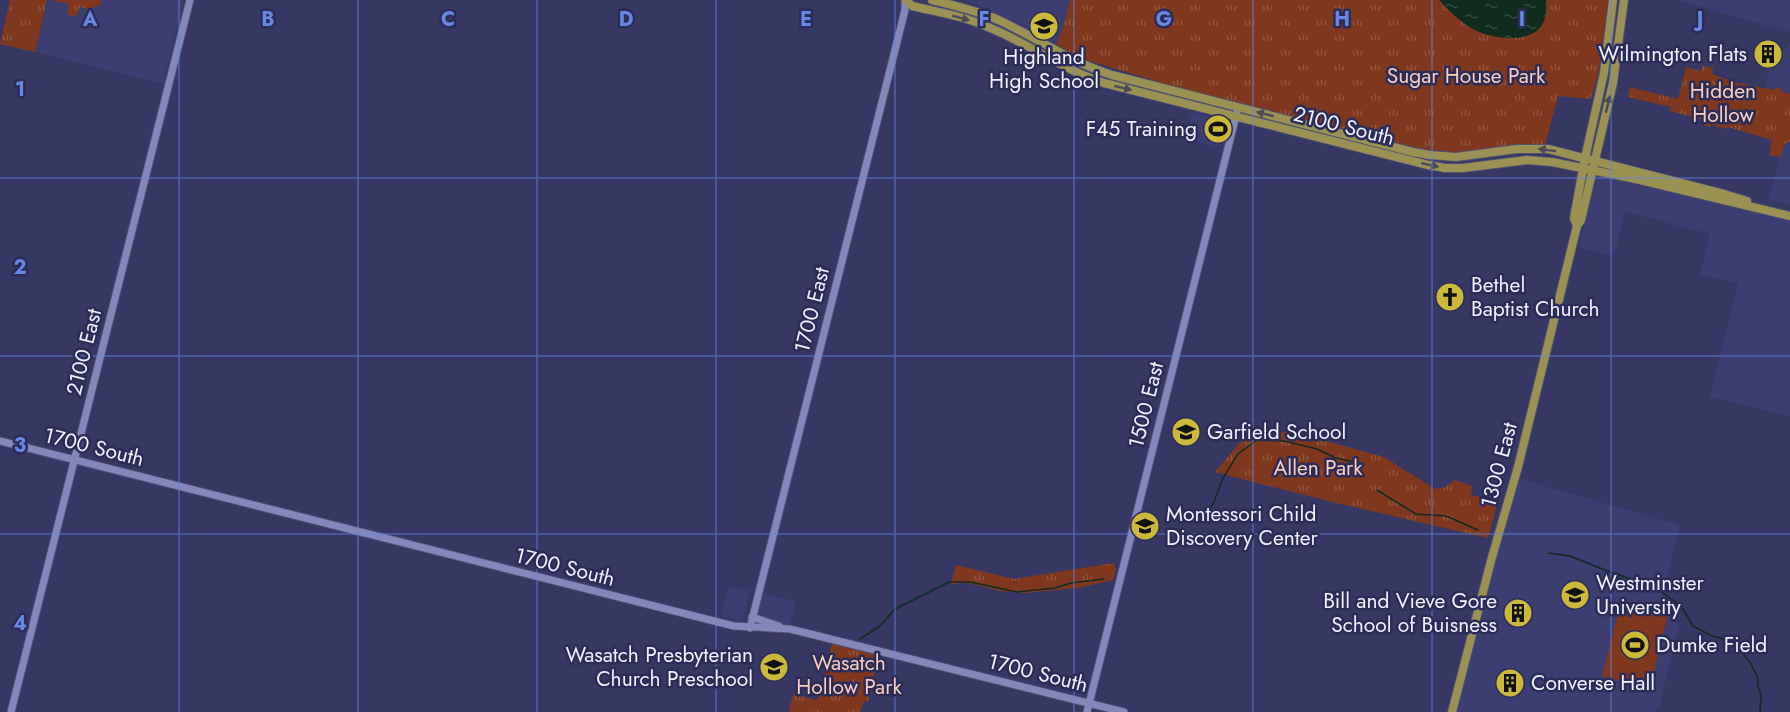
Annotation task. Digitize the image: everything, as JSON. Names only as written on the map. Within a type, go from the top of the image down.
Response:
[{"type":"main road","name":"2100 South","points":[[906,0],[912,6],[989,27],[1095,80],[1430,156],[1465,157],[1518,149],[1552,150],[1742,200],[1790,210]]},
{"type":"main road","name":"2100 South","points":[[932,0],[996,19],[1079,63],[1104,72],[1237,112],[1437,167],[1467,168],[1535,160],[1557,163],[1790,216]]},
{"type":"main road","name":"1300 East","points":[[1452,712],[1518,467],[1576,226],[1574,218],[1589,159],[1604,73],[1613,0]]},
{"type":"main road","name":"1300 East","points":[[1589,159],[1613,83],[1624,0]]},
{"type":"main road","points":[[1676,189],[1680,186],[1715,195],[1724,194]]},
{"type":"street","name":"2100 East","points":[[10,712],[190,0]]},
{"type":"street","name":"1700 East","points":[[750,628],[906,0]]},
{"type":"street","name":"1500 East","points":[[1087,712],[1237,112]]},
{"type":"street","name":"1700 South","points":[[0,441],[734,626],[784,628],[1124,712]]},
{"type":"street","points":[[752,616],[784,628]]},
{"type":"shaded area","points":[[47,0],[100,5],[102,0],[184,0],[163,84],[35,52]]},
{"type":"shaded area","name":"Highland High School","points":[[965,0],[1070,0],[1056,44],[1017,22]]},
{"type":"shaded area","points":[[1679,0],[1790,0],[1790,32],[1752,22]]},
{"type":"shaded area","points":[[1790,43],[1790,93],[1765,87],[1770,63]]},
{"type":"shaded area","points":[[1192,112],[1226,120],[1220,147],[1186,139]]},
{"type":"shaded area","points":[[1790,142],[1790,204],[1768,199],[1783,147]]},
{"type":"shaded area","points":[[1597,175],[1790,221],[1790,416],[1710,397],[1738,284],[1700,274],[1710,234],[1625,212],[1614,256],[1579,247]]},
{"type":"shaded area","name":"Westminster University","points":[[1520,479],[1680,525],[1660,608],[1666,609],[1679,625],[1660,704],[1654,712],[1457,712],[1496,560]]},
{"type":"shaded area","points":[[728,586],[750,591],[743,621],[721,616]]},
{"type":"shaded area","points":[[763,593],[796,601],[790,625],[757,616]]},
{"type":"green space","points":[[10,0],[47,0],[35,52],[0,44]]},
{"type":"green space","points":[[51,0],[102,0],[100,5],[89,9],[80,7],[76,17],[67,14],[69,4]]},
{"type":"green space","name":"Sugar House Park","points":[[1070,0],[1608,0],[1599,70],[1591,99],[1558,96],[1545,145],[1523,144],[1460,153],[1434,152],[1185,90],[1080,58],[1056,44]]},
{"type":"green space","name":"Hidden Hollow","points":[[1703,66],[1713,68],[1712,74],[1734,82],[1774,90],[1777,87],[1790,94],[1790,142],[1783,147],[1781,157],[1769,155],[1772,140],[1728,127],[1727,129],[1711,125],[1710,127],[1704,126],[1705,120],[1670,111],[1671,107],[1628,97],[1630,87],[1678,99],[1686,67],[1701,71]]},
{"type":"green space","name":"Allen Park","points":[[1249,432],[1294,432],[1384,457],[1435,489],[1445,487],[1455,480],[1472,486],[1471,495],[1498,501],[1488,538],[1215,472]]},
{"type":"green space","points":[[1113,563],[1116,569],[1113,580],[1078,588],[1024,593],[1001,591],[967,583],[951,584],[956,565],[1014,579]]},
{"type":"green space","name":"Dumke Field","points":[[1621,602],[1668,614],[1650,688],[1602,676]]},
{"type":"green space","name":"Wasatch Hollow Park","points":[[832,644],[878,655],[868,702],[864,701],[860,712],[789,712],[793,694],[818,699]]},
{"type":"water","points":[[1439,0],[1546,0],[1546,15],[1538,30],[1531,34],[1504,38],[1479,32],[1468,26]]},
{"type":"waterway","points":[[1203,518],[1213,504],[1223,478],[1238,454],[1257,440],[1284,441],[1363,464]]},
{"type":"waterway","points":[[1377,490],[1416,514],[1446,516],[1478,530]]},
{"type":"waterway","points":[[1548,553],[1570,556],[1653,586],[1681,606],[1693,626],[1712,636],[1732,641],[1750,662],[1758,678],[1761,694],[1760,712]]},
{"type":"waterway","points":[[860,639],[880,626],[895,609],[949,582],[970,582],[1017,592],[1104,579]]},
{"type":"place","name":"Highland High School","points":[[1044,26]]},
{"type":"place","name":"Wilmington Flats","points":[[1768,54]]},
{"type":"place","name":"F45 Training","points":[[1218,129]]},
{"type":"place","name":"Bethel Baptist Church","points":[[1450,297]]},
{"type":"place","name":"Garfield School","points":[[1186,432]]},
{"type":"place","name":"Montessori Child Discovery Center","points":[[1145,526]]},
{"type":"place","name":"Westminster University","points":[[1575,595]]},
{"type":"place","name":"Bill and Vieve Gore School of Buisness","points":[[1518,613]]},
{"type":"place","name":"Dumke Field","points":[[1635,645]]},
{"type":"place","name":"Wasatch Presbyterian Church Preschool","points":[[774,667]]},
{"type":"place","name":"Converse Hall","points":[[1510,683]]}]
